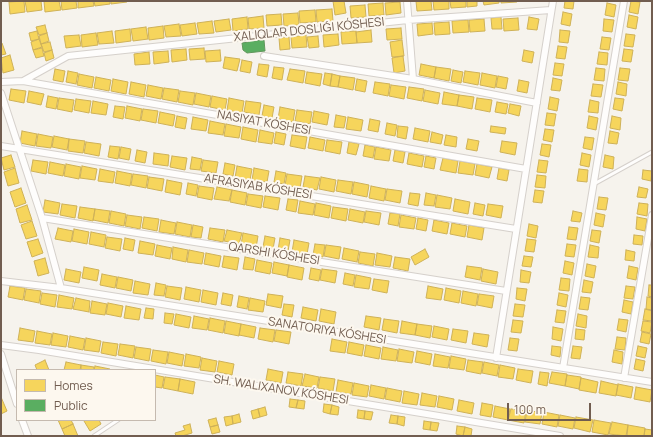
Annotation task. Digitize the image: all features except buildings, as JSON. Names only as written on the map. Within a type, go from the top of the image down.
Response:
[{"type":"street","points":[[407,1],[413,79]]},
{"type":"street","points":[[496,358],[553,1]]},
{"type":"street","points":[[563,368],[624,1]]},
{"type":"street","points":[[23,81],[68,56],[408,20],[551,10]]},
{"type":"street","points":[[264,56],[413,79],[537,103]]},
{"type":"street","name":"NASIYAT KÓSHESI","points":[[1,82],[23,81],[526,169]]},
{"type":"street","points":[[1,94],[42,218],[61,288]]},
{"type":"street","name":"AFRASIYAB KÓSHESI","points":[[1,146],[516,229]]},
{"type":"street","points":[[624,378],[652,215]]},
{"type":"street","points":[[42,218],[506,291]]},
{"type":"street","name":"SANATORIYA KÓSHESI","points":[[1,281],[61,288],[652,382]]},
{"type":"street","name":"SH. WALIXANOV KÓSHESI","points":[[1,345],[154,369]]},
{"type":"street","points":[[1,354],[4,368],[16,401]]},
{"type":"street","name":"SH. WALIXANOV KÓSHESI","points":[[156,369],[560,436]]},
{"type":"street","points":[[22,421],[28,436]]},
{"type":"lane","points":[[594,184],[652,152]]},
{"type":"lane","points":[[94,436],[116,421]]}]
